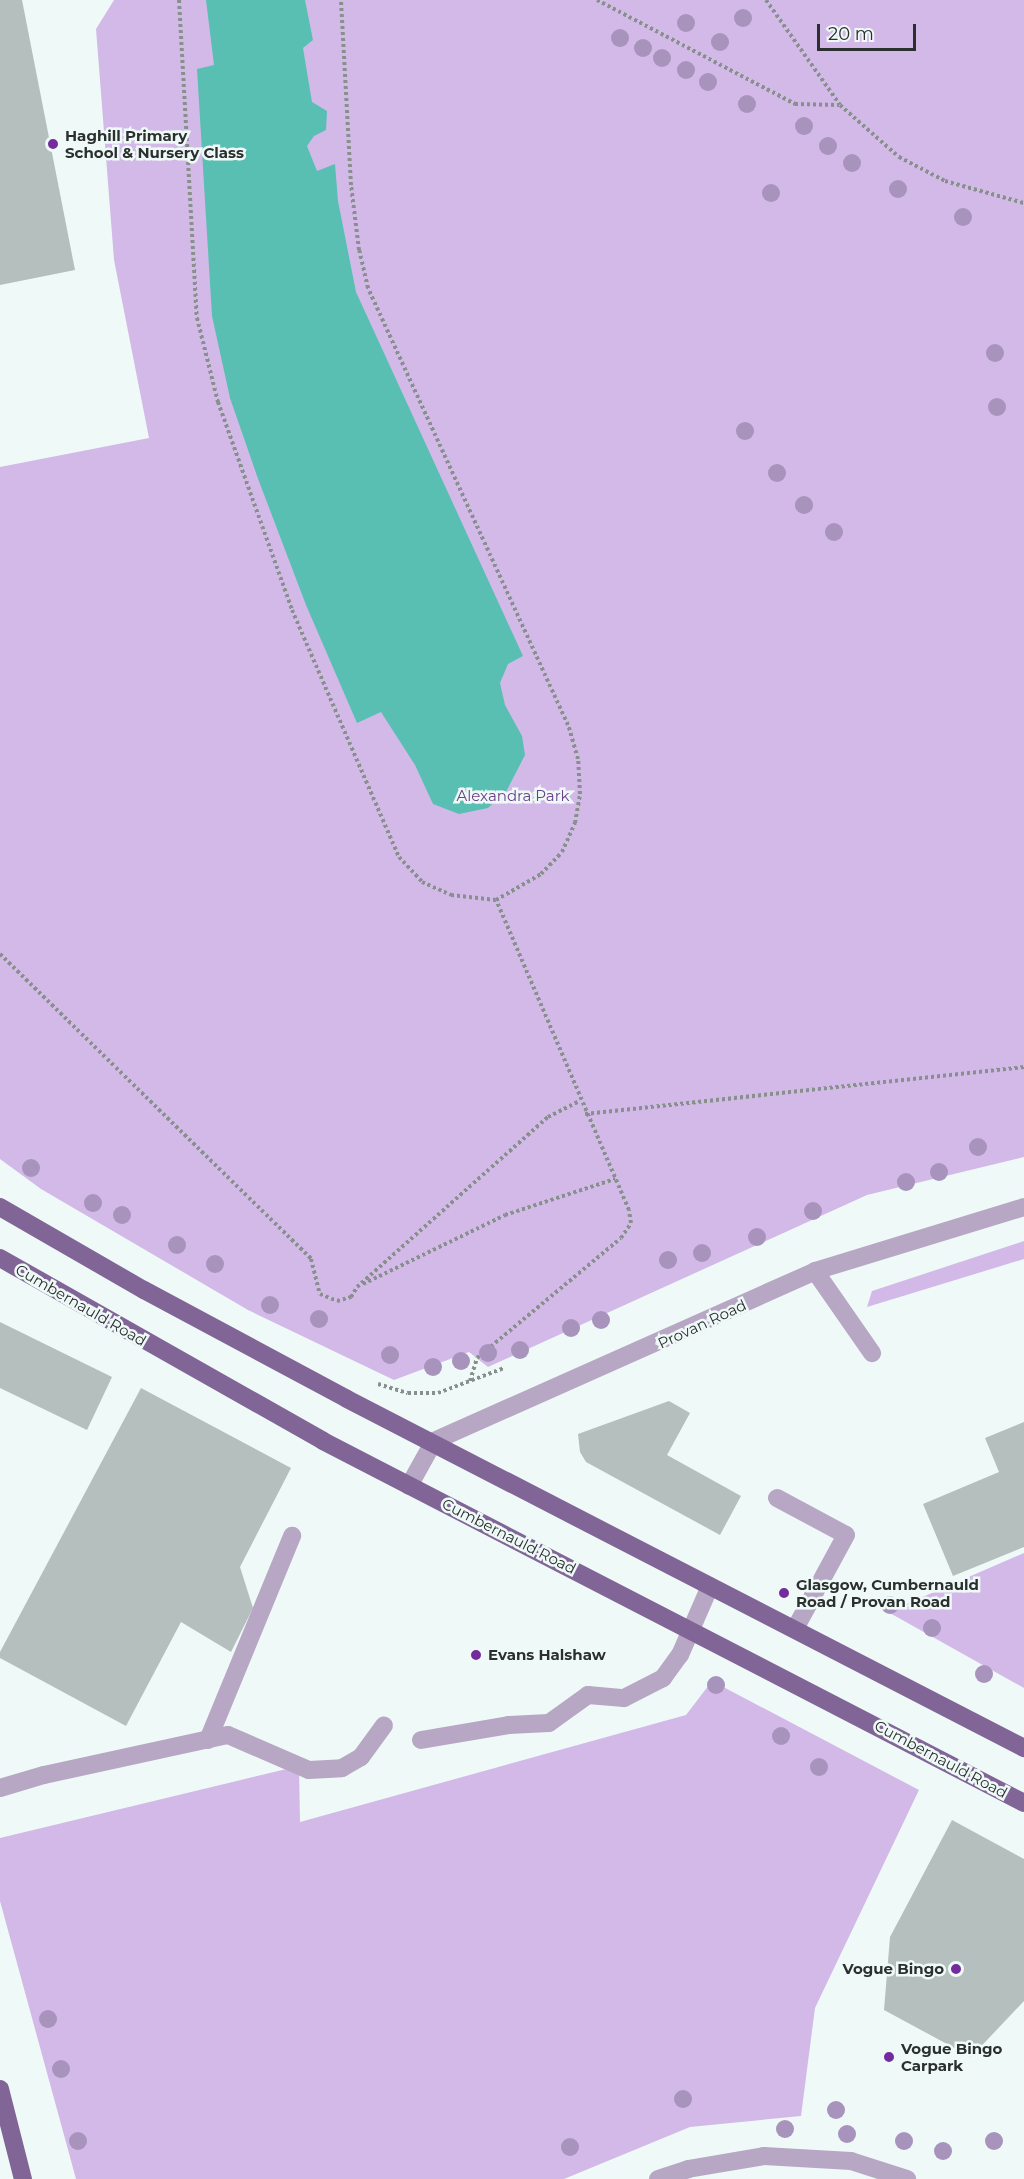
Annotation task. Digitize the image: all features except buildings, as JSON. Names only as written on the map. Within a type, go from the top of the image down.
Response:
[{"type":"main road","points":[[0,1207],[144,1290],[1024,1748]]},
{"type":"main road","name":"Cumbernauld Road","points":[[0,1258],[323,1442],[689,1627],[1024,1803]]},
{"type":"main road","points":[[0,2089],[23,2179]]},
{"type":"street","name":"Provan Road","points":[[434,1442],[815,1271],[1024,1207]]},
{"type":"street","points":[[815,1271],[872,1353]]},
{"type":"street","points":[[410,1486],[434,1442]]},
{"type":"street","points":[[777,1498],[846,1535],[795,1629]]},
{"type":"street","points":[[208,1740],[292,1536]]},
{"type":"street","points":[[421,1740],[509,1725],[549,1723],[588,1695],[624,1698],[663,1678],[680,1655],[689,1627],[710,1586]]},
{"type":"street","points":[[0,1788],[44,1774],[228,1735],[309,1770],[342,1768],[361,1757],[384,1725]]},
{"type":"street","points":[[658,2179],[688,2169],[764,2156],[850,2161],[908,2179]]},
{"type":"path","points":[[179,0],[198,318],[218,402],[292,610],[399,857],[422,882],[451,895],[496,900],[541,874],[562,852],[575,823],[580,794],[578,759],[568,725],[368,288],[359,250],[351,185],[341,0]]},
{"type":"path","points":[[597,0],[795,104],[840,105]]},
{"type":"path","points":[[766,0],[840,105],[899,157],[945,181],[1024,203]]},
{"type":"path","points":[[470,1381],[477,1358],[621,1238],[631,1223],[615,1179],[579,1101],[496,900]]},
{"type":"path","points":[[0,954],[311,1259],[320,1294],[337,1301],[351,1297],[357,1287],[548,1117],[579,1101]]},
{"type":"path","points":[[585,1114],[1024,1067]]},
{"type":"path","points":[[357,1287],[505,1215],[615,1179]]},
{"type":"path","points":[[377,1383],[408,1393],[438,1393],[504,1368]]},
{"type":"green space","name":"Alexandra Park","points":[[114,0],[1024,0],[1024,1157],[867,1195],[488,1367],[469,1352],[394,1380],[248,1310],[41,1189],[0,1159],[0,467],[149,438],[114,260],[96,29]]},
{"type":"green space","points":[[1024,1241],[1024,1259],[867,1307],[872,1291]]},
{"type":"green space","points":[[1024,1553],[1024,1688],[888,1612]]},
{"type":"green space","points":[[712,1681],[919,1790],[815,2008],[801,2116],[690,2127],[564,2179],[76,2179],[0,1901],[0,1838],[299,1766],[300,1822],[686,1715]]},
{"type":"shaded area","points":[[206,0],[305,0],[313,40],[303,48],[312,102],[327,111],[326,130],[314,136],[307,146],[317,171],[335,164],[338,201],[356,292],[523,656],[508,664],[500,683],[505,705],[522,736],[525,755],[507,790],[488,808],[459,814],[433,804],[415,765],[381,712],[357,723],[306,605],[257,476],[230,398],[212,316],[197,69],[214,65]]},
{"type":"place","name":"Haghill Primary School & Nursery Class","points":[[53,144]]},
{"type":"place","name":"Glasgow, Cumbernauld Road / Provan Road","points":[[784,1593]]},
{"type":"place","name":"Evans Halshaw","points":[[476,1655]]},
{"type":"place","name":"Vogue Bingo","points":[[956,1969]]},
{"type":"place","name":"Vogue Bingo Carpark","points":[[889,2057]]}]
